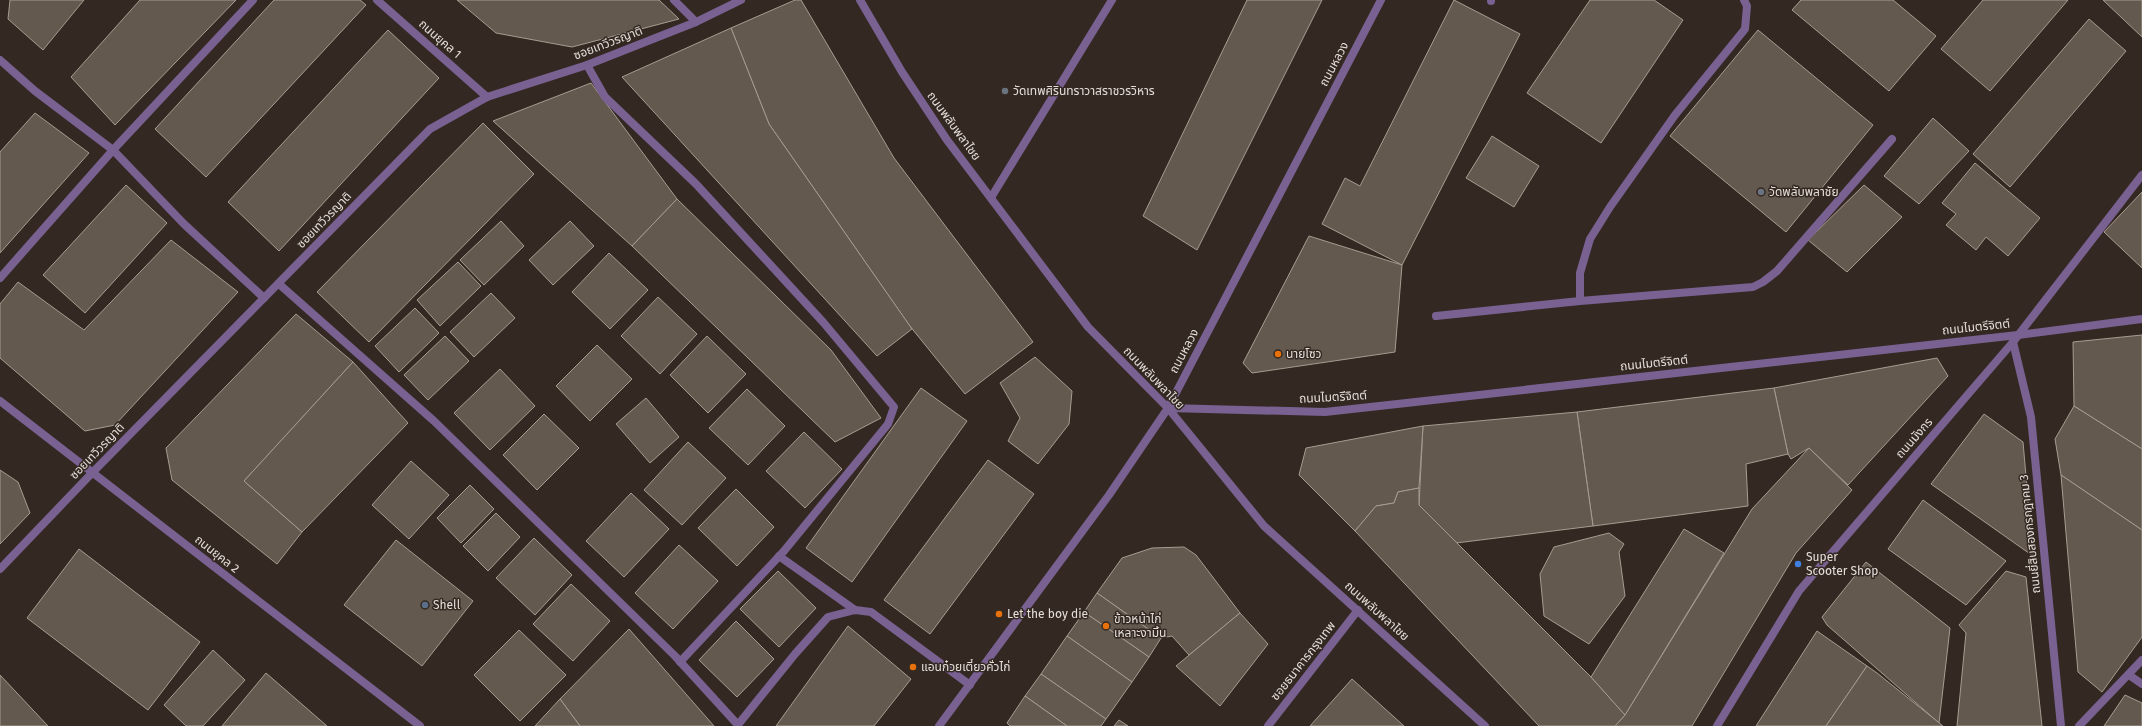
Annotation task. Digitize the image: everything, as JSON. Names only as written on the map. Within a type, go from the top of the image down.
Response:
[{"type":"street","points":[[0,278],[113,150],[253,0]]},
{"type":"street","name":"ถนนยุคล 1","points":[[377,0],[487,97]]},
{"type":"street","points":[[674,0],[696,22]]},
{"type":"street","name":"ซอยเทวีวรญาติ","points":[[0,569],[92,473],[430,129],[487,97],[587,65],[696,22],[741,0]]},
{"type":"street","name":"ถนนพลับพลาไชย","points":[[860,0],[902,72],[947,140],[992,196],[1088,327],[1168,408],[1264,526],[1485,726]]},
{"type":"street","points":[[992,196],[1112,0]]},
{"type":"street","name":"ถนนหลวง","points":[[939,726],[1109,495],[1168,408],[1381,0]]},
{"type":"street","points":[[1580,300],[1580,273],[1590,239],[1610,206],[1675,115],[1745,29],[1747,6],[1744,0]]},
{"type":"street","points":[[0,60],[35,91],[113,150],[184,224],[264,298]]},
{"type":"street","points":[[587,65],[605,97],[696,184],[823,322],[894,407],[888,424],[779,556],[680,662]]},
{"type":"street","points":[[1436,316],[1580,300],[1753,287],[1763,282],[1777,271],[1892,139]]},
{"type":"street","name":"ถนนมังกร","points":[[1717,726],[1799,591],[2013,342],[2142,175]]},
{"type":"street","points":[[279,284],[434,421],[680,662],[738,726],[795,654],[828,616],[855,610],[871,612],[970,685]]},
{"type":"street","name":"ถนนไมตรีจิตต์","points":[[1168,408],[1325,412],[2018,335],[2142,318]]},
{"type":"street","name":"ถนนยี่สิบสองกรกฎาคม 3","points":[[2013,342],[2031,417],[2061,726]]},
{"type":"street","name":"ถนนยุคล 2","points":[[0,402],[420,726]]},
{"type":"street","points":[[779,556],[855,610]]},
{"type":"street","name":"ซอยธนาคารกรุงเทพ","points":[[1268,726],[1358,610]]},
{"type":"street","points":[[2079,726],[2142,660]]},
{"type":"street","points":[[2129,675],[2142,684]]},
{"type":"building","points":[[10,0],[84,0],[43,50],[8,19]]},
{"type":"building","points":[[140,0],[236,0],[115,125],[71,77]]},
{"type":"building","points":[[274,0],[360,0],[366,5],[206,177],[155,129]]},
{"type":"building","points":[[457,0],[659,0],[679,19],[572,47],[496,33]]},
{"type":"building","points":[[795,0],[801,0],[894,158],[1033,342],[965,394],[909,325],[769,124],[731,28]]},
{"type":"building","points":[[1247,0],[1322,0],[1197,250],[1143,216]]},
{"type":"building","points":[[1454,0],[1520,34],[1402,265],[1322,224],[1345,178],[1360,186]]},
{"type":"building","points":[[1590,0],[1654,0],[1683,20],[1601,143],[1527,93]]},
{"type":"building","points":[[1801,0],[1893,0],[1936,36],[1889,91],[1792,10]]},
{"type":"building","points":[[1983,0],[2068,0],[1990,91],[1941,49]]},
{"type":"building","points":[[2103,0],[2142,0],[2142,37]]},
{"type":"building","points":[[2089,19],[2126,51],[2010,187],[1973,154]]},
{"type":"building","points":[[731,28],[769,124],[912,329],[877,356],[622,77]]},
{"type":"building","points":[[388,30],[439,78],[279,251],[228,202]]},
{"type":"building","points":[[1758,30],[1873,125],[1786,232],[1670,136]]},
{"type":"building","points":[[591,83],[677,199],[632,246],[493,121]]},
{"type":"building","points":[[35,113],[89,153],[0,253],[0,152]]},
{"type":"building","points":[[1933,118],[1969,151],[1919,204],[1884,176]]},
{"type":"building","points":[[483,123],[534,174],[369,342],[317,292]]},
{"type":"building","points":[[1492,136],[1539,166],[1514,207],[1466,178]]},
{"type":"building","points":[[1975,163],[2040,218],[2008,256],[1986,237],[1976,250],[1946,225],[1956,214],[1942,203]]},
{"type":"building","points":[[126,185],[167,223],[85,313],[43,275]]},
{"type":"building","points":[[1864,185],[1902,217],[1847,272],[1808,240]]},
{"type":"building","points":[[2142,192],[2142,268],[2104,232]]},
{"type":"building","points":[[677,199],[831,350],[881,418],[835,442],[632,246]]},
{"type":"building","points":[[501,221],[524,246],[484,285],[460,260]]},
{"type":"building","points":[[570,221],[594,246],[553,285],[529,260]]},
{"type":"building","points":[[1309,236],[1402,265],[1395,352],[1252,373],[1243,363]]},
{"type":"building","points":[[171,240],[238,292],[115,425],[85,431],[0,358],[0,304],[18,282],[84,330]]},
{"type":"building","points":[[609,253],[648,290],[610,329],[572,292]]},
{"type":"building","points":[[458,262],[481,286],[440,326],[417,300]]},
{"type":"building","points":[[491,293],[515,318],[474,357],[450,332]]},
{"type":"building","points":[[658,297],[697,334],[660,374],[621,336]]},
{"type":"building","points":[[415,308],[439,333],[399,372],[375,346]]},
{"type":"building","points":[[296,314],[353,362],[244,481],[302,532],[277,564],[172,480],[166,448]]},
{"type":"building","points":[[2142,335],[2142,449],[2074,406],[2073,342]]},
{"type":"building","points":[[445,336],[469,361],[428,400],[404,375]]},
{"type":"building","points":[[707,336],[746,374],[708,413],[670,375]]},
{"type":"building","points":[[597,345],[632,379],[590,421],[556,386]]},
{"type":"building","points":[[1035,357],[1072,391],[1069,424],[1038,464],[1008,441],[1020,418],[1000,383]]},
{"type":"building","points":[[1937,358],[1948,376],[1848,485],[1809,448],[1791,459],[1788,454],[1774,388]]},
{"type":"building","points":[[353,362],[408,423],[302,532],[244,481]]},
{"type":"building","points":[[500,369],[535,406],[490,450],[454,413]]},
{"type":"building","points":[[921,388],[967,421],[852,582],[806,548]]},
{"type":"building","points":[[1774,388],[1788,454],[1746,464],[1748,506],[1593,526],[1577,412]]},
{"type":"building","points":[[747,389],[785,426],[748,465],[709,428]]},
{"type":"building","points":[[646,398],[679,437],[650,463],[616,424]]},
{"type":"building","points":[[2074,406],[2142,449],[2142,530],[2061,475],[2055,439]]},
{"type":"building","points":[[1577,412],[1593,526],[1456,543],[1419,505],[1423,426]]},
{"type":"building","points":[[544,414],[579,448],[537,490],[503,455]]},
{"type":"building","points":[[1984,414],[2023,442],[2033,556],[1931,484]]},
{"type":"building","points":[[1423,426],[1419,488],[1398,492],[1394,503],[1376,506],[1355,531],[1299,475],[1306,448]]},
{"type":"building","points":[[804,432],[842,469],[805,508],[766,471]]},
{"type":"building","points":[[688,442],[726,478],[682,525],[644,490]]},
{"type":"building","points":[[1809,448],[1852,490],[1796,553],[1692,726],[1615,726],[1625,715],[1752,509]]},
{"type":"building","points":[[988,460],[1034,494],[930,634],[884,600]]},
{"type":"building","points":[[411,461],[449,495],[409,539],[372,505]]},
{"type":"building","points":[[0,470],[18,482],[30,513],[0,544]]},
{"type":"building","points":[[2061,475],[2142,530],[2142,637],[2102,692],[2078,672]]},
{"type":"building","points":[[470,485],[494,509],[461,543],[437,518]]},
{"type":"building","points":[[1419,488],[1419,505],[1591,677],[1625,715],[1615,726],[1539,726],[1355,531],[1376,506],[1394,503],[1398,492]]},
{"type":"building","points":[[736,489],[774,527],[737,566],[698,528]]},
{"type":"building","points":[[631,493],[669,529],[624,577],[586,541]]},
{"type":"building","points":[[1923,500],[2006,561],[1966,605],[1888,549]]},
{"type":"building","points":[[496,513],[520,537],[488,571],[463,546]]},
{"type":"building","points":[[1684,529],[1724,553],[1625,715],[1591,677]]},
{"type":"building","points":[[1609,533],[1624,544],[1619,552],[1625,596],[1589,644],[1544,616],[1540,574],[1554,547]]},
{"type":"building","points":[[534,538],[572,575],[535,615],[496,578]]},
{"type":"building","points":[[396,540],[473,601],[422,666],[344,605]]},
{"type":"building","points":[[679,545],[718,581],[673,629],[635,593]]},
{"type":"building","points":[[1184,547],[1196,555],[1240,613],[1189,655],[1172,636],[1161,638],[1097,593],[1122,558],[1152,548]]},
{"type":"building","points":[[79,549],[200,642],[148,710],[27,618]]},
{"type":"building","points":[[1866,562],[1950,628],[1939,723],[1827,625],[1822,617]]},
{"type":"building","points":[[778,571],[816,608],[779,647],[740,609]]},
{"type":"building","points":[[2006,571],[2026,577],[2042,726],[1957,726],[1966,633],[1959,625]]},
{"type":"building","points":[[571,584],[610,621],[573,661],[533,624]]},
{"type":"building","points":[[1097,593],[1161,638],[1149,657],[1084,612]]},
{"type":"building","points":[[1084,612],[1149,657],[1132,682],[1067,636]]},
{"type":"building","points":[[1240,613],[1268,644],[1220,706],[1176,666]]},
{"type":"building","points":[[736,621],[774,659],[737,697],[699,660]]},
{"type":"building","points":[[848,626],[911,679],[874,726],[776,726]]},
{"type":"building","points":[[629,629],[714,726],[580,726],[560,699]]},
{"type":"building","points":[[519,630],[566,675],[520,721],[474,675]]},
{"type":"building","points":[[1817,631],[1867,666],[1826,726],[1756,726]]},
{"type":"building","points":[[1067,636],[1132,682],[1106,719],[1041,674]]},
{"type":"building","points":[[213,650],[245,680],[203,726],[186,726],[164,705]]},
{"type":"building","points":[[1867,666],[1877,673],[1943,726],[1826,726]]},
{"type":"building","points":[[266,673],[327,726],[222,726]]},
{"type":"building","points":[[1041,674],[1106,719],[1101,726],[1067,726],[1025,696]]},
{"type":"building","points":[[0,675],[48,726],[0,726]]},
{"type":"building","points":[[1352,679],[1404,726],[1310,726]]},
{"type":"building","points":[[2125,695],[2142,703],[2142,726],[2104,726]]},
{"type":"building","points":[[1025,696],[1067,726],[1010,726],[1007,723]]},
{"type":"building","points":[[560,699],[580,726],[535,726]]},
{"type":"building","points":[[1119,720],[1128,726],[1114,726]]},
{"type":"place","name":"วัดเทพศิรินทราวาสราชวรวิหาร","points":[[1005,91]]},
{"type":"place","name":"วัดพลับพลาชัย","points":[[1761,192]]},
{"type":"place","name":"นายโซว","points":[[1278,354]]},
{"type":"place","name":"Super Scooter Shop","points":[[1798,564]]},
{"type":"place","name":"Shell","points":[[425,605]]},
{"type":"place","name":"Let the boy die","points":[[999,614]]},
{"type":"place","name":"ข้าวหน้าไก่ เหลาะงามิ้น","points":[[1106,626]]},
{"type":"place","name":"แอนก๋วยเตี๋ยวคั่วไก่","points":[[913,667]]}]
